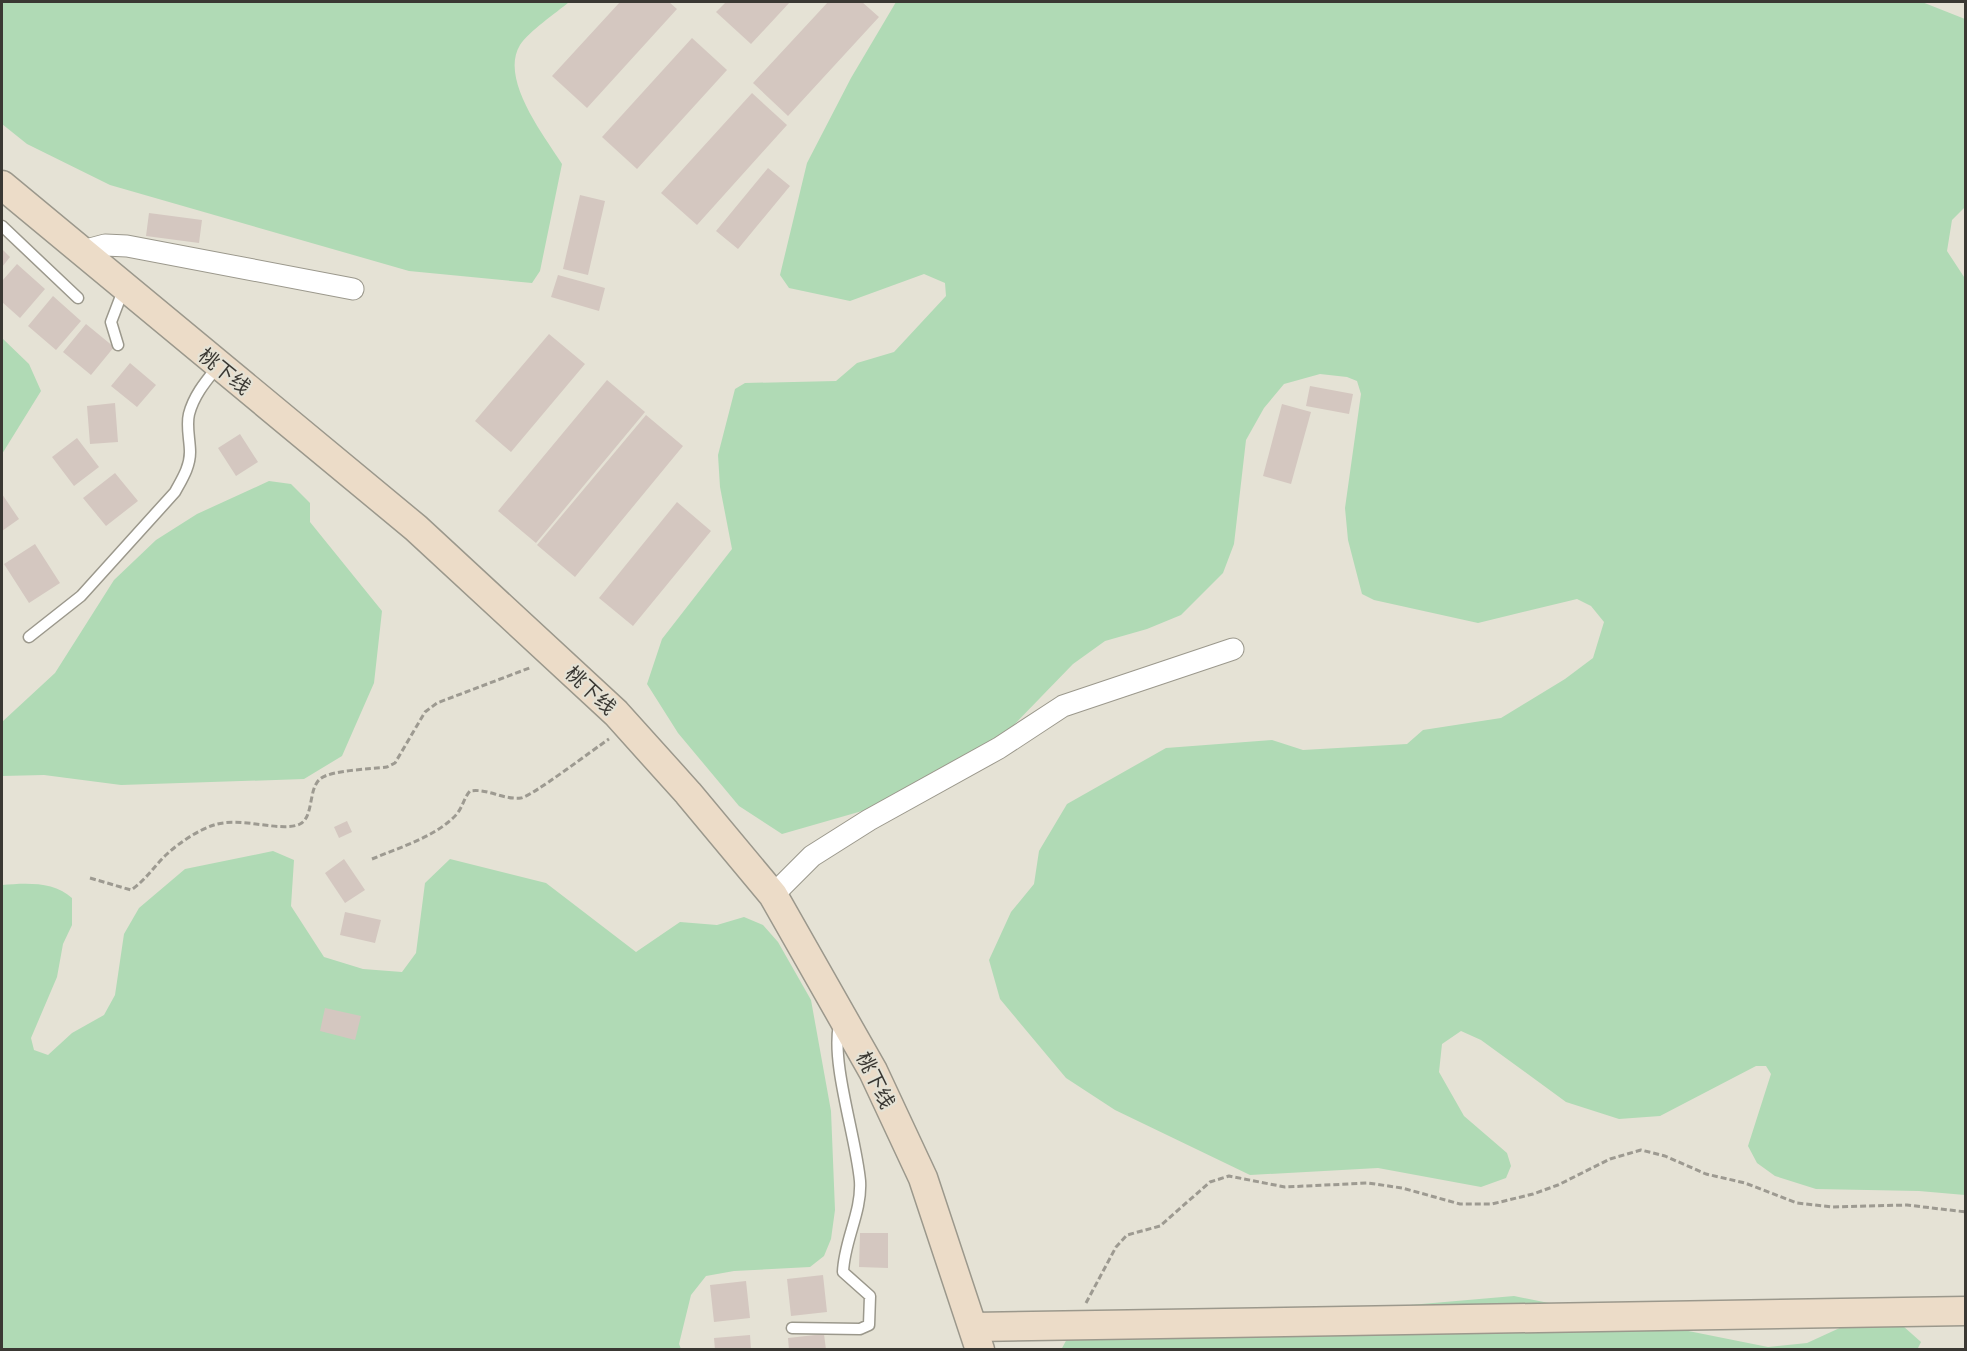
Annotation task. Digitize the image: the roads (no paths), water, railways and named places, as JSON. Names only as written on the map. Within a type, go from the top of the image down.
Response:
[{"type":"main road","name":"桃下线","points":[[2,186],[79,252],[416,528],[628,727],[773,895],[873,1071],[923,1178],[977,1338]]},
{"type":"main road","points":[[977,1338],[1965,1311]]},
{"type":"street","points":[[79,252],[105,245],[127,246],[353,289]]},
{"type":"street","points":[[773,895],[822,850],[869,820],[999,748],[1063,706],[1233,649]]},
{"type":"lane","points":[[2,226],[78,298]]},
{"type":"lane","points":[[118,345],[111,322],[124,288]]},
{"type":"lane","points":[[29,637],[81,596],[175,492],[186,472],[190,455],[188,417],[192,404],[200,389],[219,366]]},
{"type":"lane","points":[[792,1328],[860,1329],[869,1325],[870,1321],[870,1296],[843,1272],[858,1209],[860,1183],[837,1042],[842,1013]]}]
